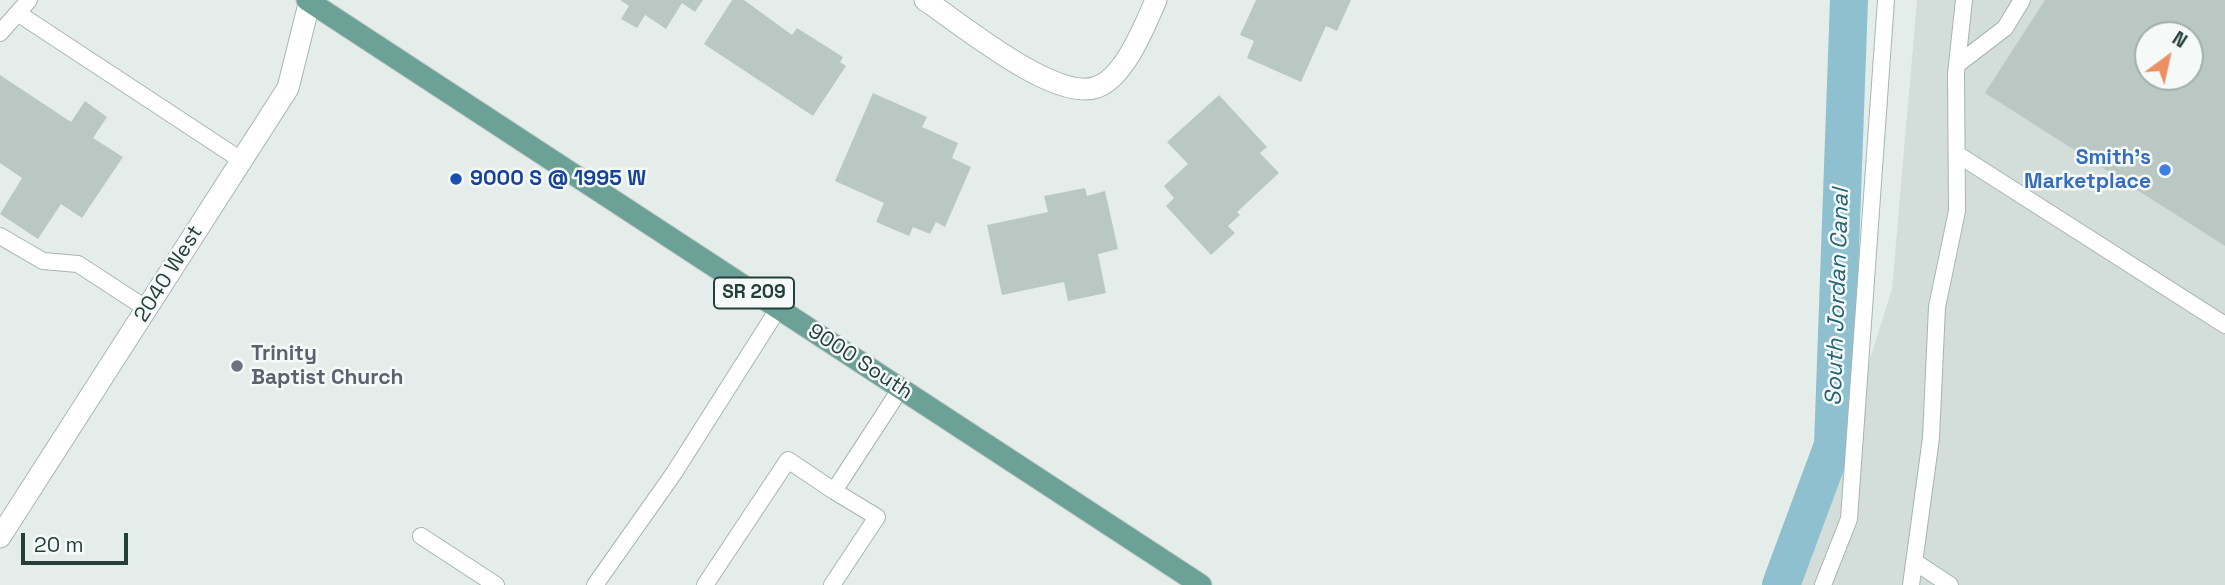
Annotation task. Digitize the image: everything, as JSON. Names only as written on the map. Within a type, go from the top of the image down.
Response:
[{"type":"main road","name":"9000 South","points":[[309,1],[1202,585]]},
{"type":"street","points":[[925,0],[1032,74],[1070,89],[1098,87],[1120,68],[1142,33],[1156,0]]},
{"type":"street","name":"2040 West","points":[[0,537],[288,88],[309,1]]},
{"type":"lane","points":[[0,33],[29,0]]},
{"type":"lane","points":[[1823,585],[1850,519],[1886,0]]},
{"type":"lane","points":[[1911,585],[1933,417],[1937,307],[1957,211],[1958,64],[1964,0]]},
{"type":"lane","points":[[1958,64],[2004,28],[2022,0]]},
{"type":"lane","points":[[19,14],[241,160]]},
{"type":"lane","points":[[1957,154],[2225,325]]},
{"type":"lane","points":[[0,236],[43,261],[78,264],[148,309]]},
{"type":"lane","points":[[595,585],[674,473],[778,309]]},
{"type":"lane","points":[[834,491],[901,388]]},
{"type":"lane","points":[[705,585],[788,460],[877,517],[832,585]]},
{"type":"lane","points":[[421,536],[496,585]]},
{"type":"lane","points":[[1915,562],[1950,585]]},
{"type":"shaded area","points":[[1917,0],[2225,0],[2225,585],[1799,585],[1892,289]]},
{"type":"building","points":[[620,0],[703,0],[695,12],[682,3],[666,29],[645,15],[637,28],[621,19],[629,6]]},
{"type":"building","points":[[732,0],[744,0],[792,35],[797,28],[843,57],[840,62],[846,66],[813,116],[704,44]]},
{"type":"building","points":[[1256,0],[1351,0],[1337,31],[1326,26],[1301,82],[1247,58],[1254,41],[1240,35]]},
{"type":"building","name":"Smith's Marketplace","points":[[2045,0],[2225,0],[2225,246],[1985,93]]},
{"type":"building","points":[[0,75],[71,122],[85,101],[107,117],[93,138],[123,157],[82,218],[61,204],[38,239],[0,214],[22,178],[0,163]]},
{"type":"building","points":[[873,93],[927,117],[922,127],[958,143],[952,158],[971,167],[945,227],[936,222],[930,234],[913,227],[909,236],[876,222],[884,203],[835,181]]},
{"type":"building","points":[[1219,95],[1267,147],[1260,153],[1279,173],[1237,212],[1240,215],[1228,226],[1235,233],[1211,255],[1166,206],[1174,198],[1164,186],[1188,164],[1167,142]]},
{"type":"building","points":[[1085,188],[1087,196],[1105,191],[1118,249],[1098,254],[1106,293],[1068,301],[1064,282],[1002,295],[987,225],[1048,212],[1044,196]]},
{"type":"waterway","name":"South Jordan Canal","points":[[1781,585],[1833,445],[1849,0]]},
{"type":"place","name":"Smith's Marketplace","points":[[2165,170]]},
{"type":"place","name":"9000 S @ 1995 W","points":[[456,179]]},
{"type":"place","name":"Trinity Baptist Church","points":[[237,366]]}]
